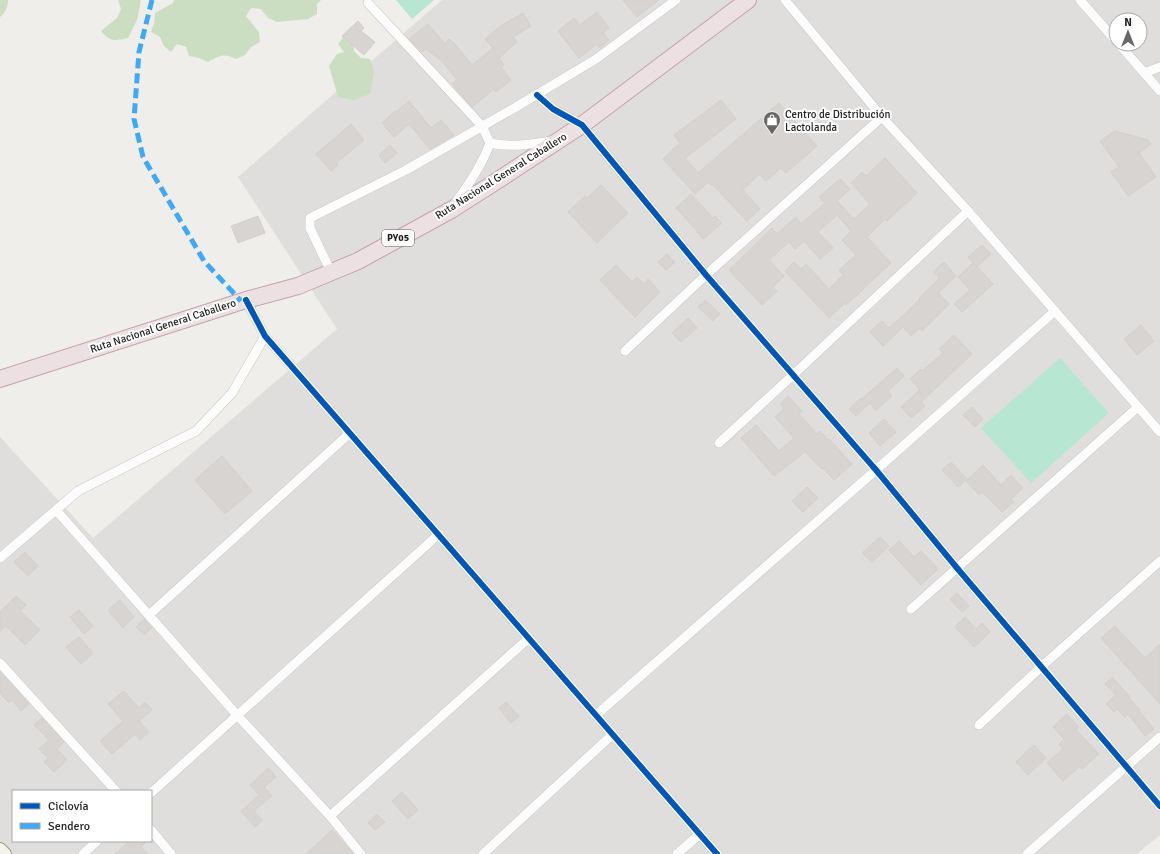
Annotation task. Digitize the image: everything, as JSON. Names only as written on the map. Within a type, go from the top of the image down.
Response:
[{"type":"highway","name":"Ruta Nacional General Caballero","points":[[0,379],[246,300],[298,286],[358,261],[450,210],[582,125],[748,0]]},
{"type":"street","points":[[330,272],[310,228],[310,218],[406,170],[537,95],[596,59],[676,0]]},
{"type":"street","points":[[785,0],[882,117],[968,211],[1159,430]]},
{"type":"street","points":[[1080,0],[1108,32]]},
{"type":"street","points":[[368,3],[482,126],[490,143],[475,176],[450,210]]},
{"type":"street","points":[[1126,52],[1160,91]]},
{"type":"street","points":[[1144,73],[1160,67]]},
{"type":"street","points":[[537,95],[553,109],[582,125],[706,275],[876,470],[957,568],[1160,806]]},
{"type":"street","points":[[625,351],[706,275],[882,117]]},
{"type":"street","points":[[490,143],[508,146],[526,145],[560,139]]},
{"type":"street","points":[[718,443],[968,211]]},
{"type":"street","points":[[246,300],[265,336],[717,854]]},
{"type":"street","points":[[596,715],[1055,311]]},
{"type":"street","points":[[0,558],[78,491],[196,431],[232,393],[265,336]]},
{"type":"street","points":[[911,609],[1138,407]]},
{"type":"street","points":[[149,615],[350,433]]},
{"type":"street","points":[[56,510],[237,715],[330,816],[361,854]]},
{"type":"street","points":[[152,792],[439,534]]},
{"type":"street","points":[[979,725],[1041,666],[1160,561]]},
{"type":"street","points":[[330,816],[529,638]]},
{"type":"street","points":[[0,663],[115,790]]},
{"type":"street","points":[[483,854],[613,734]]},
{"type":"street","points":[[1027,854],[1160,737]]},
{"type":"street","points":[[152,831],[171,854]]},
{"type":"street","points":[[677,854],[700,834]]},
{"type":"street","points":[[83,854],[96,842]]},
{"type":"street","points":[[0,849],[5,854]]},
{"type":"shaded area","points":[[442,0],[1160,0],[1160,835],[1137,854],[0,854],[0,437],[93,538],[337,329],[238,177]]},
{"type":"green space","points":[[0,0],[8,0],[6,10],[0,17]]},
{"type":"green space","points":[[118,0],[141,0],[137,20],[128,38],[113,40],[101,31],[117,18],[121,9]]},
{"type":"green space","points":[[174,0],[321,0],[317,4],[317,14],[308,19],[277,22],[268,18],[261,9],[251,8],[246,16],[259,32],[260,42],[251,47],[245,55],[236,59],[225,55],[208,62],[189,56],[186,47],[177,44],[171,52],[164,46],[160,37],[151,32],[155,13],[173,3]]},
{"type":"green space","points":[[396,0],[434,0],[412,19]]},
{"type":"green space","points":[[344,36],[353,41],[354,51],[361,58],[370,59],[374,72],[370,94],[354,100],[338,97],[329,66],[337,54],[344,52],[338,44]]},
{"type":"green space","points":[[1060,358],[1109,413],[1031,483],[981,428]]},
{"type":"building","points":[[623,0],[659,0],[637,17]]},
{"type":"building","points":[[597,12],[609,28],[603,33],[609,40],[600,48],[597,44],[579,58],[558,31],[574,18],[580,25]]},
{"type":"building","points":[[523,13],[531,26],[513,37],[517,42],[499,58],[504,65],[501,67],[511,80],[496,92],[494,89],[472,107],[452,84],[457,80],[442,61],[426,49],[422,52],[409,39],[428,24],[445,44],[449,39],[454,43],[472,65],[493,48],[485,39],[502,25]]},
{"type":"building","points":[[358,21],[364,28],[361,31],[375,42],[364,55],[342,36]]},
{"type":"building","points":[[721,100],[736,119],[685,158],[698,173],[779,103],[817,146],[786,173],[781,168],[766,181],[759,174],[743,190],[760,209],[747,221],[712,184],[711,185],[708,182],[695,194],[663,159],[680,143],[674,135]]},
{"type":"building","points":[[409,101],[431,128],[441,120],[454,135],[430,149],[409,124],[394,137],[382,123]]},
{"type":"building","points":[[351,124],[364,140],[336,163],[338,165],[331,171],[316,154]]},
{"type":"building","points":[[1115,131],[1148,140],[1151,144],[1139,153],[1156,177],[1128,196],[1111,172],[1119,167],[1100,141]]},
{"type":"building","points":[[390,145],[397,153],[385,163],[379,155]]},
{"type":"building","points":[[885,158],[917,193],[887,221],[885,219],[867,237],[891,263],[846,305],[845,303],[829,318],[785,271],[794,262],[801,269],[806,264],[829,289],[843,275],[839,270],[856,255],[842,240],[851,231],[837,215],[818,232],[833,248],[820,259],[804,241],[795,249],[789,242],[769,260],[784,276],[773,287],[777,291],[762,305],[729,270],[772,228],[777,234],[796,217],[801,224],[825,203],[819,197],[840,179],[850,189],[837,201],[854,219],[870,204],[851,183],[862,172],[866,176]]},
{"type":"building","points":[[601,185],[628,213],[597,243],[568,212],[585,196],[587,198]]},
{"type":"building","points":[[691,194],[713,218],[715,216],[722,223],[703,239],[676,208]]},
{"type":"building","points":[[258,216],[265,233],[238,243],[231,226]]},
{"type":"building","points":[[982,245],[991,254],[977,267],[968,257]]},
{"type":"building","points":[[667,254],[675,262],[666,270],[658,262]]},
{"type":"building","points":[[944,262],[956,276],[938,293],[949,304],[922,331],[920,328],[911,336],[903,327],[883,346],[870,332],[882,321],[889,328],[906,313],[940,278],[933,272]]},
{"type":"building","points":[[973,263],[993,284],[962,312],[954,304],[970,290],[958,277]]},
{"type":"building","points":[[616,265],[632,282],[637,277],[644,284],[648,279],[660,292],[635,317],[600,280]]},
{"type":"building","points":[[705,300],[720,314],[713,321],[698,307]]},
{"type":"building","points":[[688,318],[697,328],[681,342],[672,333]]},
{"type":"building","points":[[1141,325],[1154,341],[1137,355],[1124,339]]},
{"type":"building","points":[[954,335],[972,354],[921,402],[925,406],[911,418],[901,407],[920,390],[910,379],[943,353],[939,349]]},
{"type":"building","points":[[897,368],[904,376],[888,391],[892,396],[876,410],[870,403],[856,416],[849,409],[861,398],[862,399]]},
{"type":"building","points":[[788,396],[802,411],[799,414],[817,434],[820,431],[852,464],[834,480],[805,452],[774,476],[741,438],[756,425],[779,451],[794,438],[775,417],[784,409],[780,404]]},
{"type":"building","points":[[972,407],[983,419],[975,427],[963,415]]},
{"type":"building","points":[[884,419],[896,432],[880,446],[869,433]]},
{"type":"building","points":[[222,456],[252,491],[225,514],[195,480]]},
{"type":"building","points":[[951,462],[967,479],[958,487],[942,470]]},
{"type":"building","points":[[983,465],[1001,485],[1011,475],[1023,488],[1011,499],[1014,502],[1002,512],[982,492],[979,495],[966,481]]},
{"type":"building","points":[[807,487],[818,498],[803,512],[792,501]]},
{"type":"building","points":[[880,537],[889,546],[872,563],[862,553]]},
{"type":"building","points":[[899,541],[914,557],[921,551],[938,569],[921,585],[889,550]]},
{"type":"building","points":[[25,552],[38,566],[28,576],[14,562]]},
{"type":"building","points":[[957,593],[969,606],[962,612],[950,599]]},
{"type":"building","points":[[16,596],[26,605],[20,611],[40,630],[25,645],[6,626],[0,631],[0,612]]},
{"type":"building","points":[[120,600],[134,617],[123,628],[108,610]]},
{"type":"building","points":[[79,610],[93,626],[84,634],[70,617]]},
{"type":"building","points":[[965,617],[976,629],[982,623],[990,632],[974,647],[955,627]]},
{"type":"building","points":[[144,619],[152,628],[144,635],[136,627]]},
{"type":"building","points":[[1115,626],[1145,658],[1160,644],[1160,704],[1101,638]]},
{"type":"building","points":[[79,637],[93,653],[81,664],[66,647]]},
{"type":"building","points":[[0,672],[29,704],[21,711],[12,700],[9,703],[0,693]]},
{"type":"building","points":[[1112,677],[1130,697],[1129,698],[1154,729],[1145,736],[1128,714],[1125,717],[1117,709],[1114,712],[1106,704],[1116,695],[1105,684]]},
{"type":"building","points":[[124,691],[139,708],[145,702],[152,710],[139,721],[149,732],[140,740],[135,734],[112,754],[100,741],[123,721],[108,704]]},
{"type":"building","points":[[506,702],[519,716],[511,723],[499,708]]},
{"type":"building","points":[[1067,714],[1079,727],[1076,730],[1099,754],[1082,769],[1080,766],[1063,781],[1047,763],[1063,749],[1059,744],[1064,739],[1053,727]]},
{"type":"building","points":[[42,718],[64,742],[57,749],[67,760],[54,772],[44,762],[48,758],[39,749],[49,740],[34,725]]},
{"type":"building","points":[[1034,745],[1046,758],[1028,775],[1016,762]]},
{"type":"building","points":[[268,768],[276,777],[264,787],[272,796],[254,811],[262,820],[255,827],[241,811],[259,795],[250,785]]},
{"type":"building","points":[[402,792],[418,810],[408,819],[392,801]]},
{"type":"building","points":[[377,814],[385,822],[375,830],[368,823]]},
{"type":"building","points":[[332,830],[353,854],[306,854]]},
{"type":"building","points":[[129,842],[146,842],[141,847],[148,854],[115,854]]},
{"type":"marked path","points":[[152,0],[139,52],[134,119],[143,157],[204,261],[241,301]]},
{"type":"cycle path","points":[[537,95],[553,109],[582,125],[706,275],[876,470],[957,568],[1160,806]]},
{"type":"cycle path","points":[[246,300],[265,336],[717,854]]},
{"type":"place","name":"Centro de Distribución Lactolanda","points":[[772,135]]}]
